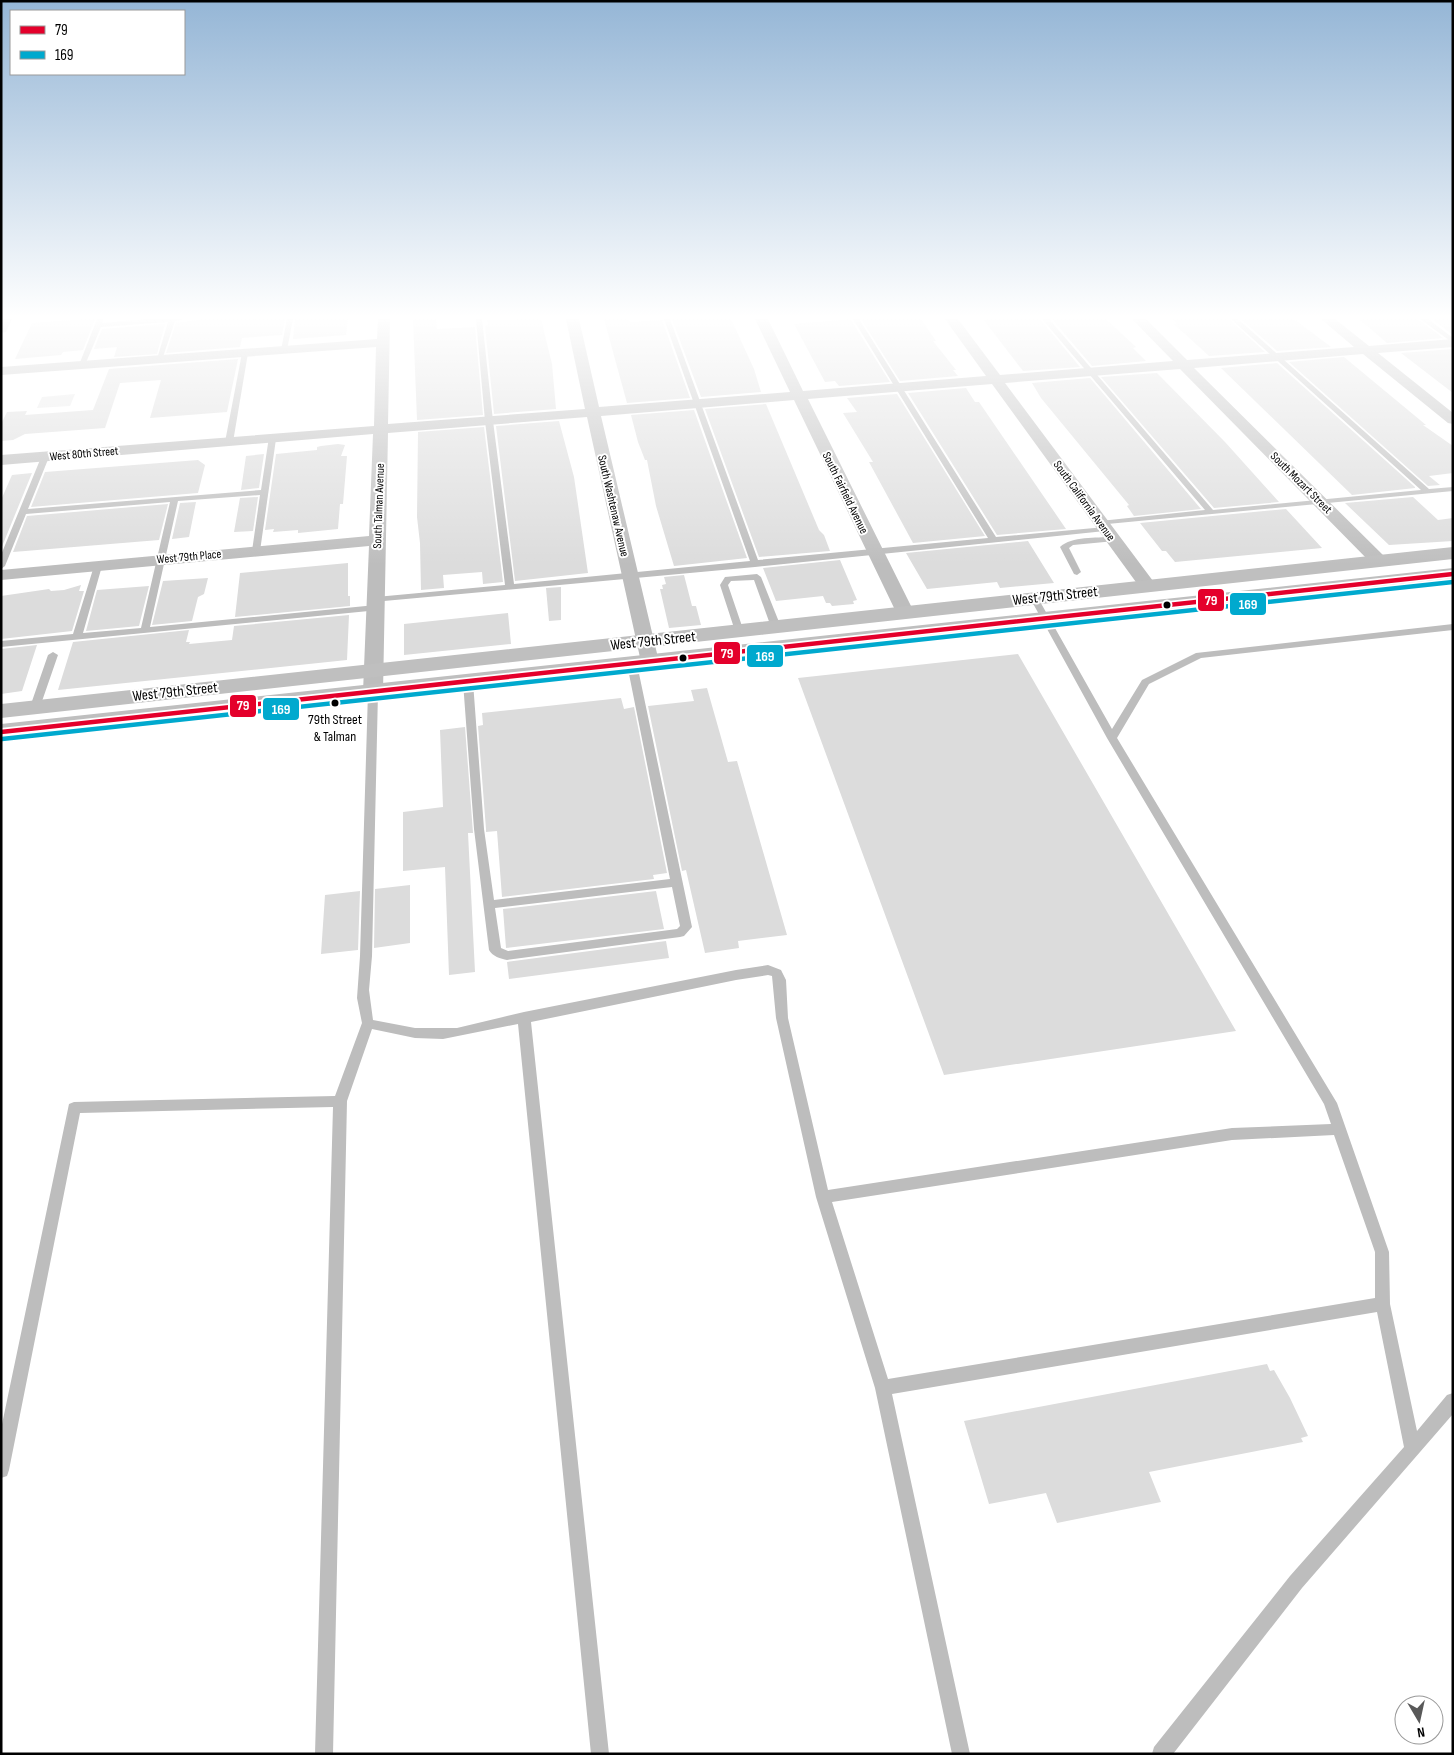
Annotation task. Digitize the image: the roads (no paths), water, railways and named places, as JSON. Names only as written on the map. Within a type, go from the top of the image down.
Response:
[{"type":"main road","name":"West 79th Street","points":[[1,732],[374,682],[468,682],[642,656],[739,632],[776,627],[1453,553]]},
{"type":"main road","name":"West 79th Street","points":[[1,711],[374,682],[1045,618],[1453,574]]},
{"type":"street","name":"South Talman Avenue","points":[[374,682],[382,401]]},
{"type":"street","name":"South Washtenaw Avenue","points":[[590,401],[629,576],[642,656]]},
{"type":"street","name":"West 80th Street","points":[[1,460],[736,401]]},
{"type":"street","name":"South Fairfield Avenue","points":[[800,401],[905,612]]},
{"type":"street","name":"South California Avenue","points":[[1010,401],[1147,585]]},
{"type":"street","name":"South Mozart Street","points":[[1219,401],[1379,561]]},
{"type":"street","points":[[1429,401],[1453,420]]},
{"type":"street","name":"West 79th Place","points":[[1,575],[378,540]]},
{"type":"lane","points":[[229,442],[236,401]]},
{"type":"lane","points":[[487,401],[510,587]]},
{"type":"lane","points":[[696,401],[755,564]]},
{"type":"lane","points":[[906,401],[994,540]]},
{"type":"lane","points":[[1116,401],[1211,512]]},
{"type":"lane","points":[[1325,401],[1427,491]]},
{"type":"lane","points":[[256,552],[272,439]]},
{"type":"lane","points":[[1,566],[44,457]]},
{"type":"lane","points":[[1,644],[145,630],[510,587],[1106,530],[1211,512],[1453,489]]},
{"type":"lane","points":[[23,512],[264,492]]},
{"type":"lane","points":[[145,630],[174,499]]},
{"type":"lane","points":[[1077,572],[1064,547],[1106,530]]},
{"type":"lane","points":[[77,637],[98,566]]},
{"type":"lane","points":[[739,632],[724,585],[728,579],[749,576],[757,577],[776,627]]},
{"type":"lane","points":[[1034,598],[1112,738],[1330,1103],[1382,1252],[1383,1304],[1413,1450]]},
{"type":"lane","points":[[1112,738],[1145,682],[1198,654],[1453,627]]},
{"type":"lane","points":[[35,707],[53,654]]},
{"type":"lane","points":[[468,682],[479,830],[495,950],[507,956],[680,932],[686,927],[677,882],[642,656]]},
{"type":"lane","points":[[324,1754],[340,1101],[368,1023],[362,1007],[362,981],[366,956],[374,682]]},
{"type":"lane","points":[[488,905],[677,882]]},
{"type":"lane","points":[[368,1023],[395,1031],[431,1036],[460,1034],[524,1017],[753,972],[768,970],[777,973],[780,980],[782,1018],[823,1196],[883,1388],[961,1754]]},
{"type":"lane","points":[[524,1017],[600,1754]]},
{"type":"lane","points":[[1,1470],[74,1108],[340,1101]]},
{"type":"lane","points":[[823,1196],[1232,1134],[1339,1128]]},
{"type":"lane","points":[[883,1388],[1383,1304]]},
{"type":"lane","points":[[1161,1754],[1296,1582],[1413,1450],[1453,1401]]},
{"type":"place","name":"79th Street & Talman","points":[[335,703]]}]
